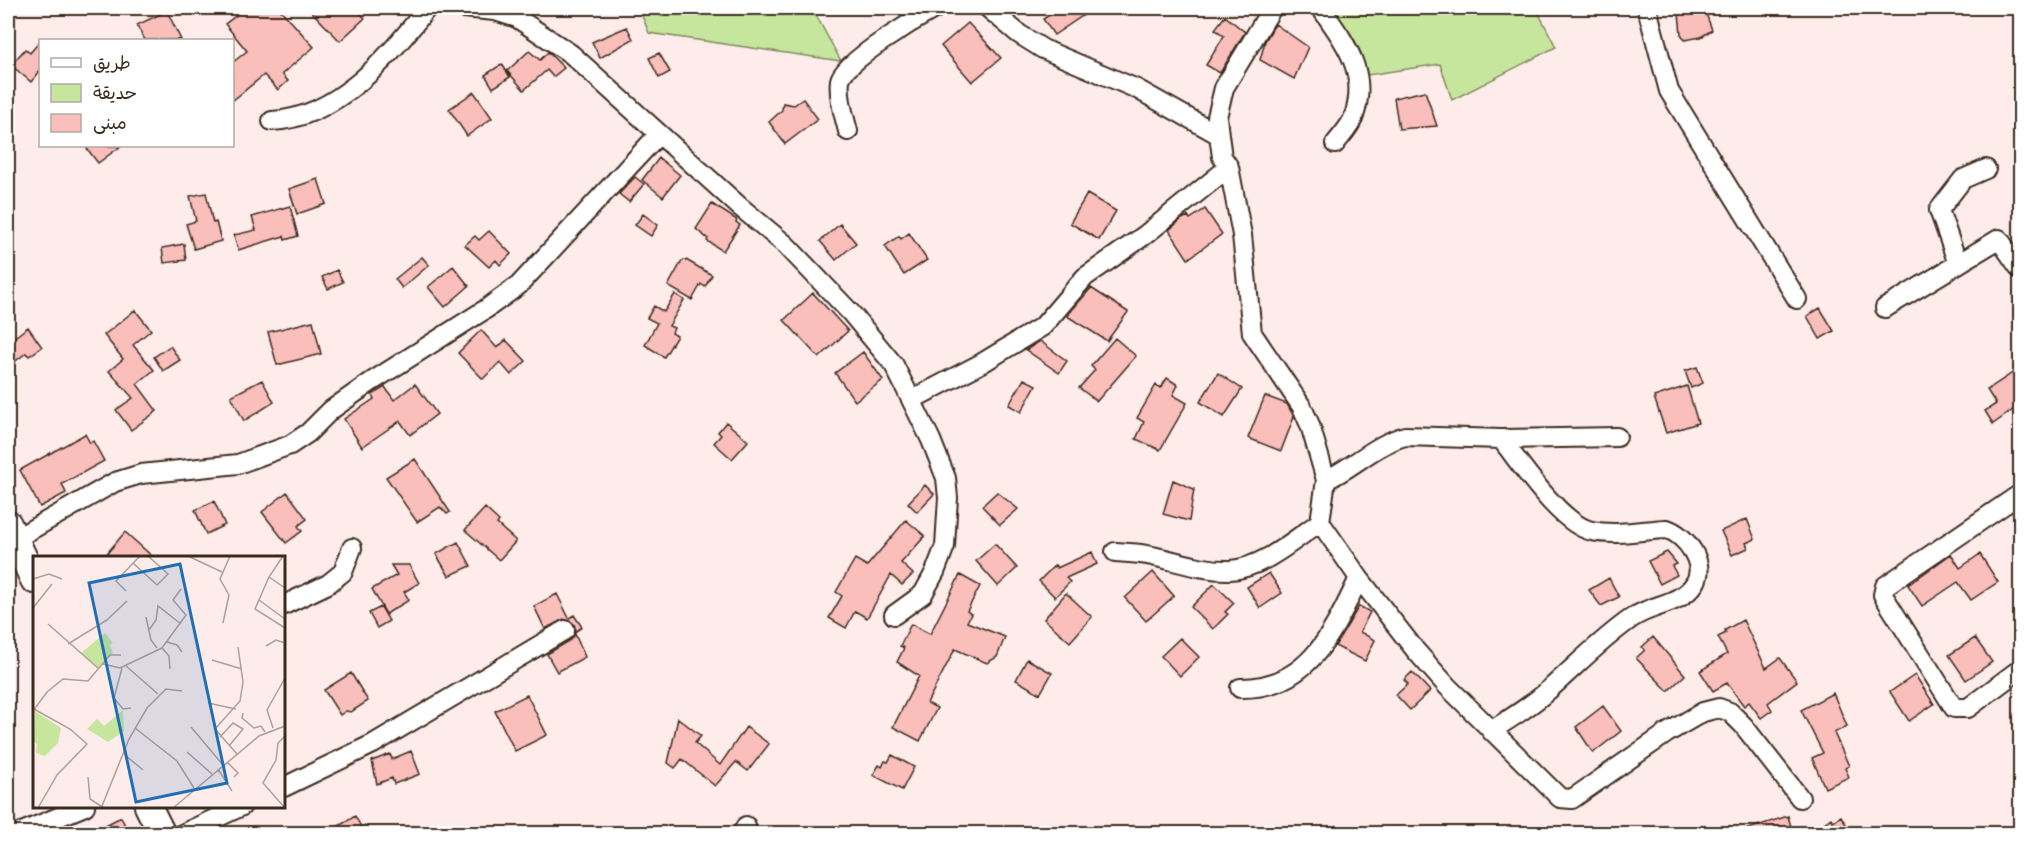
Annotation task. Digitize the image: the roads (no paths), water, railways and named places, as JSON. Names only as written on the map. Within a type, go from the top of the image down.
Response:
[{"type":"main road","points":[[11,532],[33,578]]},
{"type":"main road","points":[[149,808],[162,834]]},
{"type":"street","points":[[272,121],[304,116],[348,89],[393,50],[427,8]]},
{"type":"street","points":[[463,8],[495,11],[517,18],[571,54],[658,135],[786,244],[874,339],[894,365],[913,399],[946,478],[948,523],[945,546],[923,594],[894,615]]},
{"type":"street","points":[[848,131],[840,100],[840,78],[854,61],[936,8]]},
{"type":"street","points":[[988,8],[1019,34],[1043,49],[1137,88],[1219,135]]},
{"type":"street","points":[[1272,8],[1224,88],[1217,117],[1222,157],[1229,167],[1242,235],[1252,333],[1302,407],[1316,441],[1326,480],[1320,522],[1359,578],[1416,651],[1551,792],[1560,798],[1572,799],[1666,734],[1703,712],[1719,708],[1730,712],[1743,725],[1800,798]]},
{"type":"street","points":[[1321,8],[1356,63],[1356,102],[1353,118],[1335,144]]},
{"type":"street","points":[[1647,8],[1669,92],[1797,299]]},
{"type":"street","points":[[11,532],[115,482],[141,474],[238,465],[290,445],[308,433],[331,410],[371,382],[486,309],[519,285],[658,135]]},
{"type":"street","points":[[913,399],[982,363],[1043,326],[1085,277],[1145,235],[1229,167]]},
{"type":"street","points":[[1958,264],[1939,210],[1963,179],[1986,169]]},
{"type":"street","points":[[1885,308],[1999,240],[2020,269]]},
{"type":"street","points":[[1326,480],[1348,470],[1370,452],[1405,436],[1501,439],[1617,437]]},
{"type":"street","points":[[1491,730],[1542,695],[1634,616],[1686,596],[1697,581],[1699,565],[1682,535],[1675,531],[1667,529],[1607,533],[1590,531],[1577,524],[1537,484],[1501,439]]},
{"type":"street","points":[[2020,494],[1885,586],[1883,595],[1954,708],[1968,708],[2020,669]]},
{"type":"street","points":[[1115,552],[1147,555],[1194,567],[1231,570],[1254,563],[1277,551],[1320,522]]},
{"type":"street","points":[[285,605],[328,584],[343,572],[352,548]]},
{"type":"street","points":[[1240,688],[1262,688],[1282,681],[1314,657],[1359,578]]},
{"type":"street","points":[[285,787],[373,744],[565,630]]},
{"type":"street","points":[[17,834],[83,808]]},
{"type":"street","points":[[182,834],[240,808]]}]
